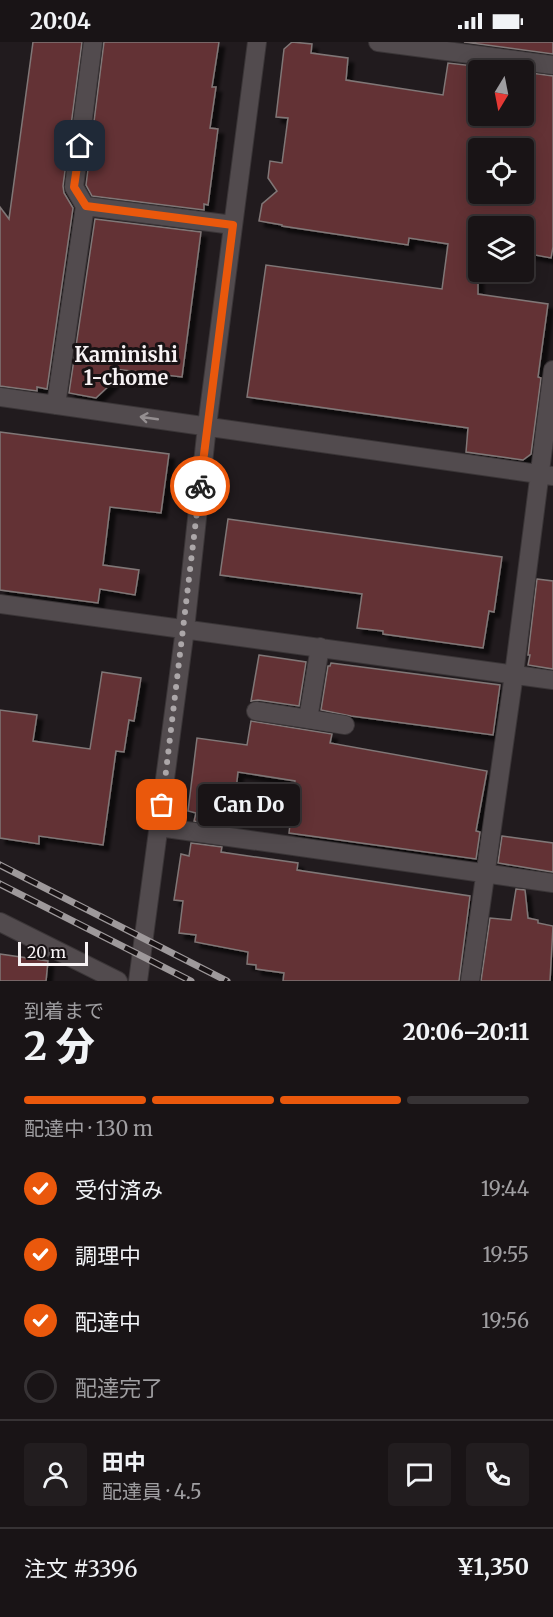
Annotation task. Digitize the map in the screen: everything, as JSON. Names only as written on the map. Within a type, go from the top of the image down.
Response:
[{"type":"street","points":[[56,405],[86,206],[74,187],[93,42]]},
{"type":"street","points":[[138,981],[257,42]]},
{"type":"street","points":[[378,42],[553,65]]},
{"type":"street","points":[[86,206],[233,225]]},
{"type":"street","points":[[470,981],[514,674],[546,475],[553,370]]},
{"type":"street","points":[[0,397],[546,475]]},
{"type":"street","points":[[0,604],[553,680]]},
{"type":"street","points":[[308,719],[320,648]]},
{"type":"street","points":[[256,711],[345,725]]},
{"type":"street","points":[[159,827],[553,883]]},
{"type":"street","points":[[0,922],[118,981]]},
{"type":"building","points":[[33,42],[82,42],[63,186],[64,193],[73,208],[47,389],[37,387],[37,391],[0,386],[0,207],[9,219]]},
{"type":"building","points":[[104,42],[219,42],[212,87],[216,87],[210,128],[218,129],[208,205],[204,204],[204,210],[92,196],[86,185]]},
{"type":"building","points":[[292,42],[312,44],[311,53],[348,58],[346,80],[443,95],[448,63],[468,65],[468,126],[534,126],[534,73],[553,76],[553,247],[551,258],[534,255],[534,216],[468,216],[468,282],[478,282],[478,294],[548,304],[531,454],[523,460],[466,452],[468,428],[247,397],[266,265],[442,289],[448,244],[409,238],[408,245],[259,221],[262,204],[277,191],[268,178],[270,161],[282,163],[288,118],[276,117],[284,49]]},
{"type":"building","points":[[464,42],[553,42],[553,54]]},
{"type":"building","points":[[95,219],[201,232],[182,377],[115,369],[113,382],[96,398],[69,393]]},
{"type":"building","points":[[0,432],[169,454],[161,513],[110,507],[103,565],[139,570],[135,595],[100,589],[98,603],[0,590]]},
{"type":"building","points":[[228,519],[502,557],[494,612],[489,611],[483,648],[383,634],[383,631],[357,628],[362,594],[220,575]]},
{"type":"building","points":[[537,579],[553,581],[553,669],[528,665]]},
{"type":"building","points":[[259,655],[306,662],[299,706],[251,701]]},
{"type":"building","points":[[331,663],[500,685],[493,735],[321,710],[328,666]]},
{"type":"building","points":[[102,672],[141,678],[134,721],[129,720],[124,752],[116,751],[103,845],[39,836],[39,844],[0,838],[0,710],[37,715],[33,741],[90,749]]},
{"type":"building","points":[[251,721],[332,734],[330,743],[487,771],[476,831],[480,832],[476,859],[289,833],[295,781],[238,772],[233,816],[226,815],[225,825],[194,821],[196,813],[188,811],[197,738],[247,745]]},
{"type":"building","points":[[502,836],[553,843],[553,872],[498,863]]},
{"type":"building","points":[[191,843],[222,847],[221,852],[298,863],[297,870],[470,896],[459,981],[283,981],[284,973],[256,969],[256,965],[247,964],[248,952],[195,942],[196,935],[179,933],[183,901],[174,900],[181,854],[189,856]]},
{"type":"building","points":[[516,889],[525,890],[528,918],[553,926],[550,981],[481,981],[490,918],[511,920]]},
{"type":"building","points":[[0,954],[48,961],[46,981],[0,981]]},
{"type":"railway","points":[[0,865],[227,981]]},
{"type":"railway","points":[[0,884],[191,981]]},
{"type":"way so far","points":[[162,805],[200,486]]},
{"type":"place","name":"Can Do","points":[[162,805]]},
{"type":"district","name":"Kaminishi 1-chome","points":[[126,366]]},
{"type":"route","points":[[80,146],[74,187],[86,206],[233,225],[200,486]]}]
